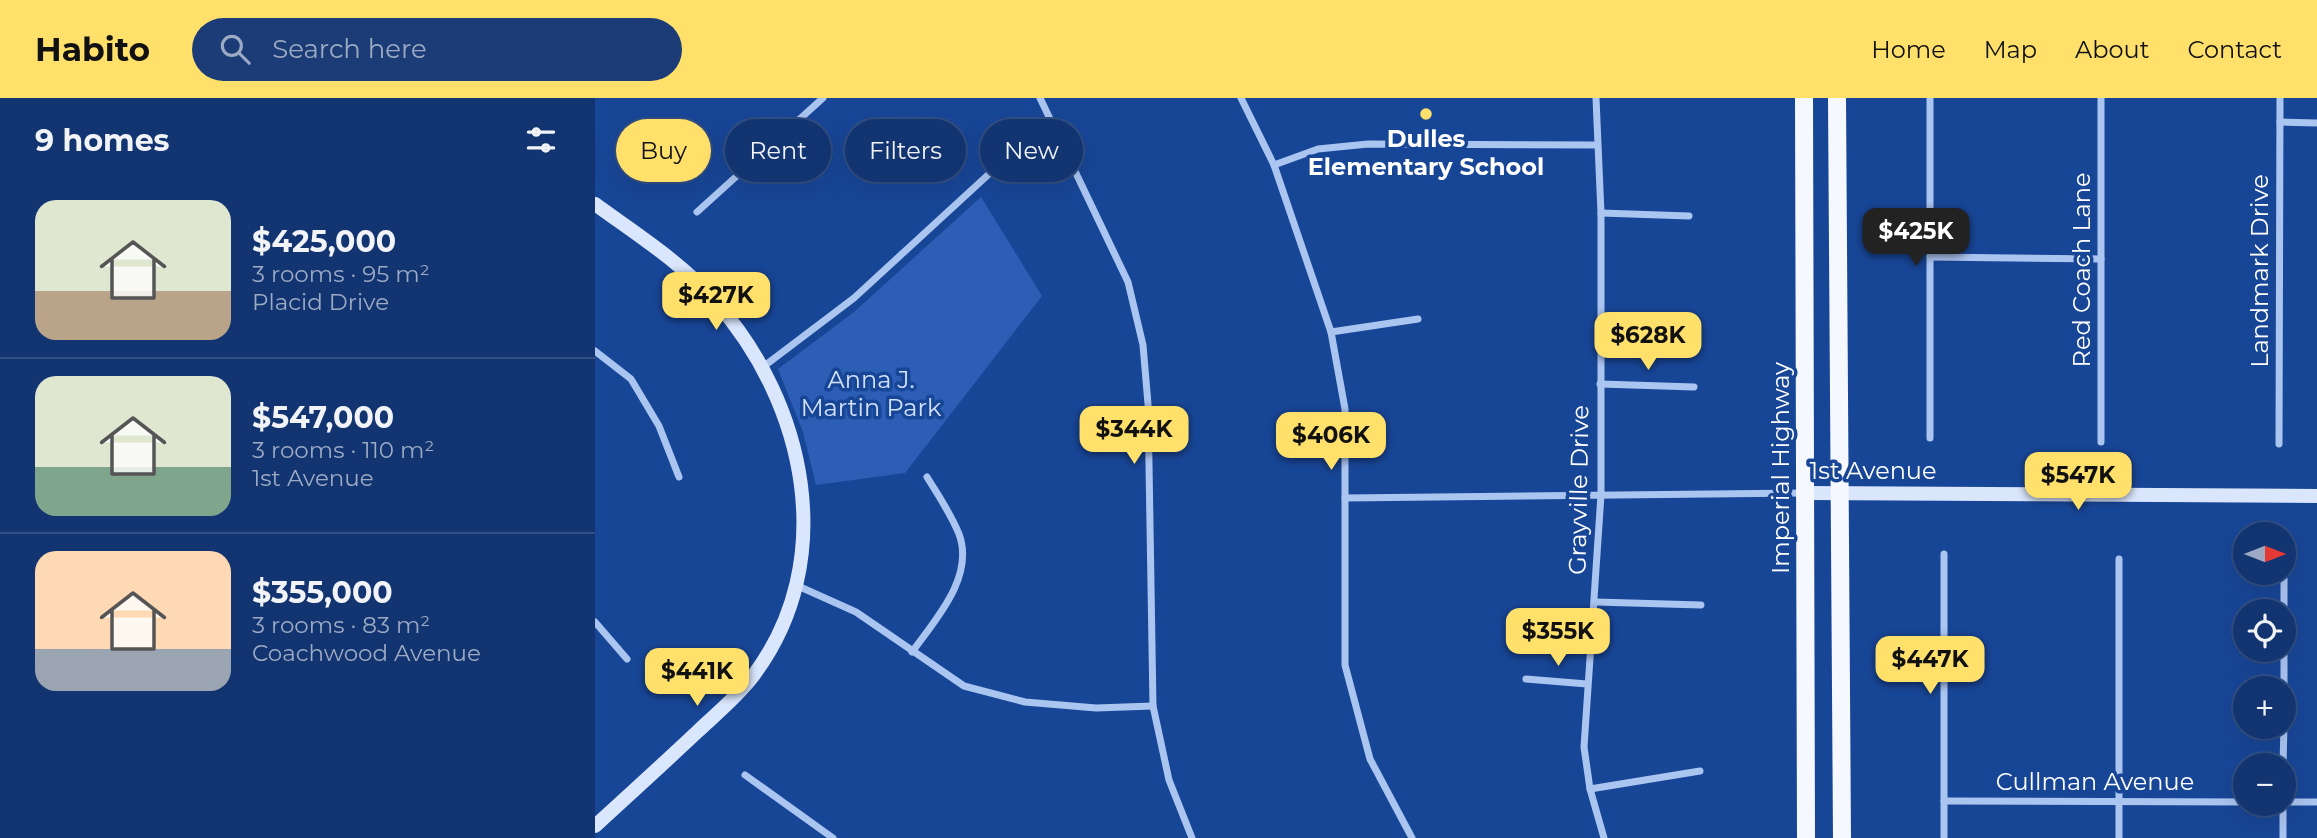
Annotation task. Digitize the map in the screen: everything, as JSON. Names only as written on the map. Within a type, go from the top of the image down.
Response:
[{"type":"main road","name":"Imperial Highway","points":[[1804,98],[1806,838]]},
{"type":"main road","points":[[1837,98],[1842,838]]},
{"type":"street","points":[[697,212],[823,98]]},
{"type":"street","points":[[1040,98],[1050,119]]},
{"type":"street","points":[[1241,98],[1274,165],[1331,332],[1345,409],[1345,665],[1370,759],[1412,838]]},
{"type":"street","name":"Grayville Drive","points":[[1596,98],[1601,213],[1601,495],[1596,602],[1587,684],[1584,747],[1590,789],[1604,838]]},
{"type":"street","points":[[1930,98],[1930,438]]},
{"type":"street","name":"Red Coach Lane","points":[[2101,98],[2101,442]]},
{"type":"street","name":"Landmark Drive","points":[[2279,444],[2280,98]]},
{"type":"street","points":[[2280,122],[2317,123]]},
{"type":"street","points":[[1274,165],[1318,149],[1367,144],[1597,145]]},
{"type":"street","points":[[763,367],[854,298],[980,182]]},
{"type":"street","points":[[1081,182],[1128,282],[1143,345],[1148,404],[1153,706],[1169,780],[1192,838]]},
{"type":"street","points":[[595,204],[664,254],[715,300],[763,367],[791,437],[803,486],[804,526],[798,586],[768,654],[740,692],[595,826]]},
{"type":"street","points":[[1601,213],[1689,216]]},
{"type":"street","points":[[1930,257],[2101,260]]},
{"type":"street","points":[[1331,332],[1418,319]]},
{"type":"street","points":[[595,351],[631,379],[659,426],[678,477]]},
{"type":"street","points":[[1600,384],[1694,387]]},
{"type":"street","points":[[912,652],[952,595],[962,562],[960,537],[927,477]]},
{"type":"street","name":"1st Avenue","points":[[1345,498],[1807,493],[2317,496]]},
{"type":"street","points":[[1944,554],[1944,838]]},
{"type":"street","points":[[2119,559],[2119,838]]},
{"type":"street","points":[[798,586],[856,612],[964,687],[1025,702],[1096,708],[1153,706]]},
{"type":"street","points":[[1596,602],[1701,605]]},
{"type":"street","points":[[595,622],[627,659]]},
{"type":"street","points":[[1526,679],[1587,684]]},
{"type":"street","points":[[1590,789],[1700,771]]},
{"type":"street","points":[[745,775],[833,838]]},
{"type":"street","name":"Cullman Avenue","points":[[1944,801],[2233,802]]},
{"type":"street","points":[[2296,803],[2317,802]]},
{"type":"street","points":[[2283,838],[2284,816]]},
{"type":"green space","name":"Anna J. Martin Park","points":[[981,197],[1042,296],[905,473],[816,485],[803,432],[778,369],[854,312]]},
{"type":"place","name":"Dulles Elementary School","points":[[1426,114]]}]
